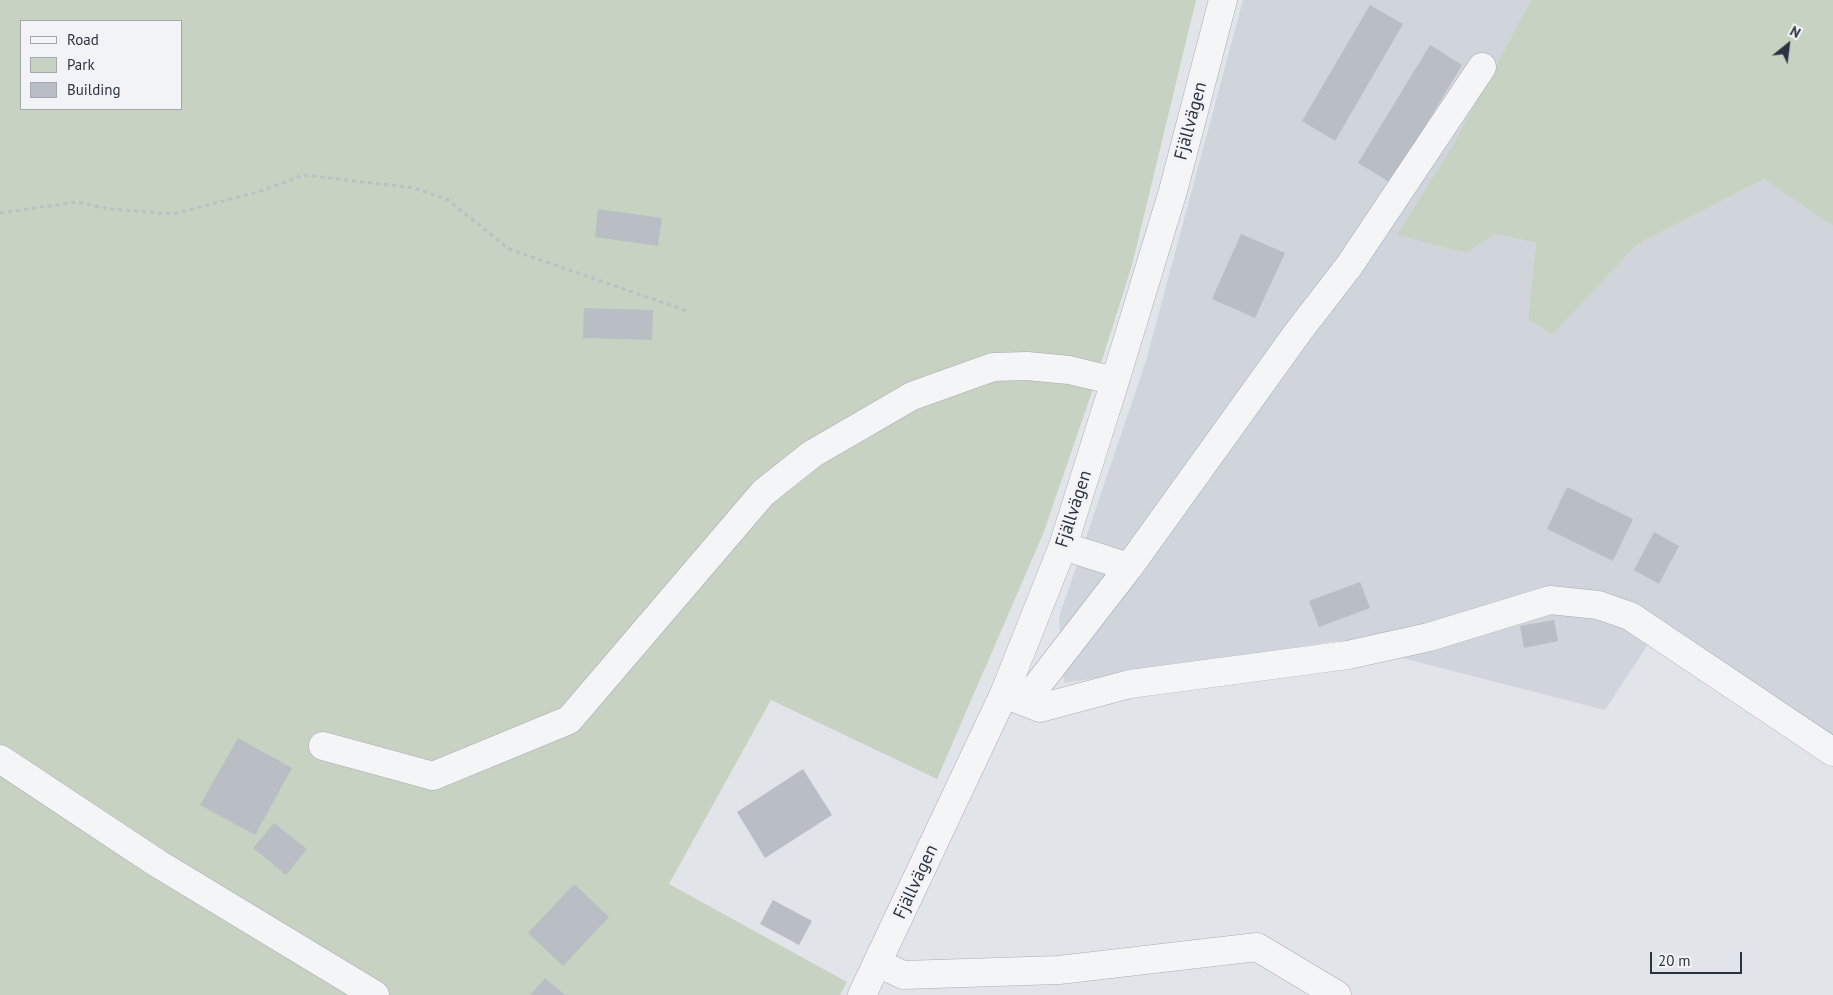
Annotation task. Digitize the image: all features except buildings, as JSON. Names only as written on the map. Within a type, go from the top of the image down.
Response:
[{"type":"street","name":"Fjällvägen","points":[[862,995],[1016,699],[1116,381],[1173,191],[1223,0]]},
{"type":"street","points":[[1016,699],[1033,691],[1129,567],[1298,332],[1349,266],[1482,67]]},
{"type":"street","points":[[323,746],[433,776],[568,720],[763,493],[812,454],[912,396],[992,367],[1027,366],[1060,370],[1116,381]]},
{"type":"street","points":[[1063,546],[1129,567]]},
{"type":"street","points":[[1016,699],[1040,708],[1130,684],[1348,655],[1429,637],[1550,600],[1598,605],[1630,616],[1833,752]]},
{"type":"street","points":[[0,759],[158,863],[376,995]]},
{"type":"street","points":[[878,963],[903,975],[1059,970],[1257,947],[1337,995]]},
{"type":"path","points":[[0,213],[77,202],[109,210],[173,214],[258,192],[304,174],[414,188],[448,200],[509,249],[690,312]]},
{"type":"shaded area","points":[[1243,0],[1531,0],[1450,150],[1398,235],[1466,253],[1495,234],[1536,243],[1528,319],[1551,335],[1636,245],[1764,179],[1833,226],[1833,737],[1662,623],[1605,710],[1336,641],[1064,683],[1059,617],[1146,361]]},
{"type":"green space","points":[[0,0],[1196,0],[1132,265],[1093,389],[1043,534],[937,779],[771,700],[669,884],[847,982],[840,995],[0,995]]},
{"type":"green space","points":[[1531,0],[1833,0],[1833,226],[1764,179],[1636,245],[1552,335],[1528,319],[1536,243],[1495,234],[1466,253],[1397,235],[1450,150]]}]
